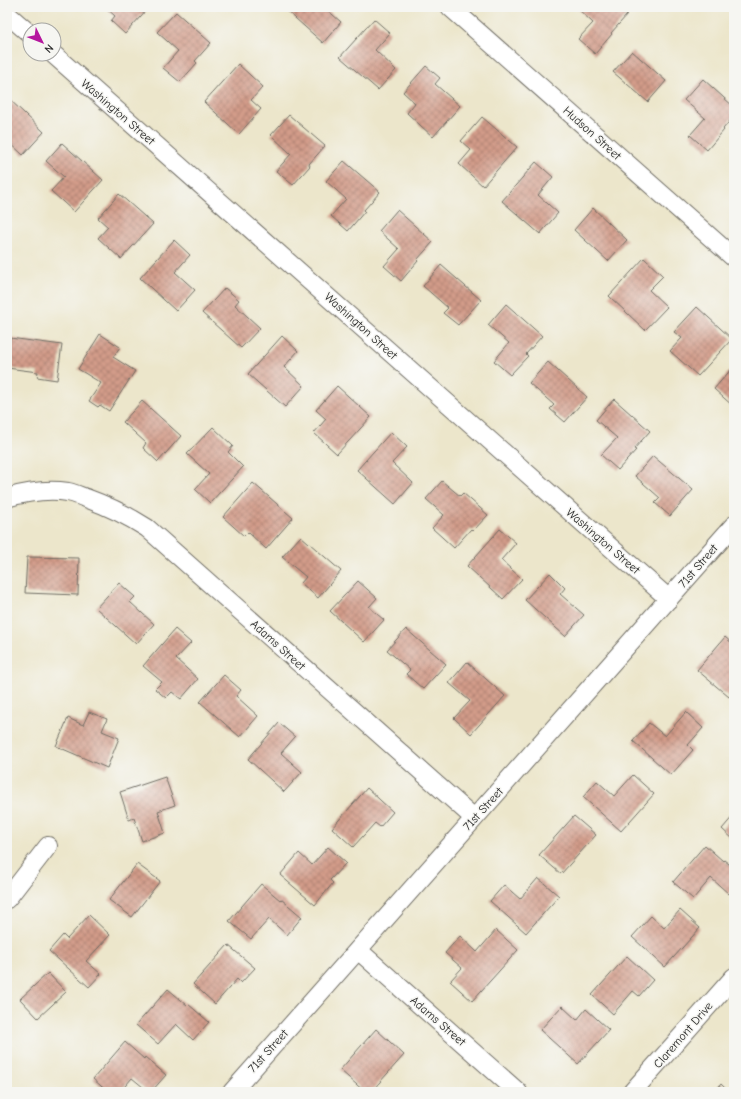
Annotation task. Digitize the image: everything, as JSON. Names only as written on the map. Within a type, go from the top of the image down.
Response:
[{"type":"street","name":"Hudson Street","points":[[450,7],[734,258]]},
{"type":"street","points":[[7,14],[22,27]]},
{"type":"street","name":"Washington Street","points":[[62,62],[669,599]]},
{"type":"street","name":"Adams Street","points":[[7,498],[21,494],[43,491],[70,492],[113,508],[147,528],[474,818]]},
{"type":"street","name":"71st Street","points":[[232,1092],[734,525]]},
{"type":"street","points":[[7,899],[48,846]]},
{"type":"street","name":"Adams Street","points":[[358,950],[518,1092]]},
{"type":"street","name":"Claremont Drive","points":[[632,1092],[734,977]]},
{"type":"building","points":[[105,7],[148,8],[125,34],[111,21],[115,16]]},
{"type":"building","points":[[288,7],[324,7],[341,22],[323,43],[286,10]]},
{"type":"building","points":[[576,7],[618,7],[627,15],[595,54],[578,39],[593,23]]},
{"type":"building","points":[[176,12],[211,43],[195,61],[197,63],[180,82],[163,68],[178,51],[157,32]]},
{"type":"building","points":[[374,19],[390,33],[375,50],[396,70],[378,90],[340,57]]},
{"type":"building","points":[[632,51],[666,81],[648,102],[613,72]]},
{"type":"building","points":[[238,64],[263,87],[251,100],[261,109],[239,134],[204,102]]},
{"type":"building","points":[[426,66],[440,78],[435,84],[460,106],[433,137],[407,113],[415,103],[403,92]]},
{"type":"building","points":[[703,79],[734,107],[734,116],[707,150],[690,135],[705,118],[684,100]]},
{"type":"building","points":[[7,97],[44,132],[23,155],[7,140]]},
{"type":"building","points":[[289,115],[325,146],[293,185],[276,171],[291,154],[271,135]]},
{"type":"building","points":[[482,117],[517,147],[483,186],[459,164],[471,150],[461,141]]},
{"type":"building","points":[[62,143],[103,180],[74,212],[51,191],[64,177],[46,161]]},
{"type":"building","points":[[344,161],[380,192],[348,231],[331,216],[346,199],[326,181]]},
{"type":"building","points":[[536,162],[553,177],[538,195],[558,213],[540,234],[502,201]]},
{"type":"building","points":[[119,194],[153,224],[121,259],[98,238],[108,227],[98,218]]},
{"type":"building","points":[[593,208],[627,240],[608,261],[574,230]]},
{"type":"building","points":[[397,210],[433,242],[401,281],[384,266],[399,249],[379,231]]},
{"type":"building","points":[[174,240],[190,255],[175,272],[195,290],[176,311],[140,278]]},
{"type":"building","points":[[644,258],[663,276],[649,290],[667,307],[645,330],[609,296]]},
{"type":"building","points":[[441,265],[481,300],[458,325],[443,313],[448,308],[423,286]]},
{"type":"building","points":[[225,288],[239,300],[235,305],[260,328],[241,348],[202,313]]},
{"type":"building","points":[[506,304],[542,336],[526,354],[528,356],[510,375],[494,361],[509,343],[488,325]]},
{"type":"building","points":[[697,307],[732,339],[698,376],[670,351],[682,338],[674,332]]},
{"type":"building","points":[[100,334],[120,347],[113,357],[135,371],[109,411],[100,405],[98,407],[89,401],[101,383],[78,369]]},
{"type":"building","points":[[282,336],[298,351],[284,367],[304,386],[285,407],[248,374]]},
{"type":"building","points":[[10,338],[62,345],[57,380],[37,377],[38,372],[7,368]]},
{"type":"building","points":[[548,362],[587,397],[565,422],[550,409],[554,405],[529,383]]},
{"type":"building","points":[[734,366],[734,407],[714,389]]},
{"type":"building","points":[[337,386],[371,417],[337,454],[314,433],[326,419],[316,410]]},
{"type":"building","points":[[614,399],[650,431],[634,449],[636,450],[618,470],[601,455],[617,438],[596,420]]},
{"type":"building","points":[[142,401],[181,436],[158,462],[143,448],[146,443],[123,422]]},
{"type":"building","points":[[213,427],[233,446],[228,452],[243,467],[210,503],[195,489],[209,474],[187,454]]},
{"type":"building","points":[[391,432],[407,447],[392,463],[413,483],[395,504],[357,470]]},
{"type":"building","points":[[653,456],[693,490],[670,516],[655,503],[660,498],[635,476]]},
{"type":"building","points":[[442,481],[460,496],[463,493],[488,515],[473,531],[471,529],[454,548],[432,528],[444,515],[426,499]]},
{"type":"building","points":[[253,483],[293,518],[266,549],[248,532],[244,536],[223,517]]},
{"type":"building","points":[[500,529],[516,543],[501,560],[522,579],[503,599],[467,566]]},
{"type":"building","points":[[301,536],[341,571],[318,598],[301,583],[306,577],[282,557]]},
{"type":"building","points":[[27,557],[79,558],[78,595],[25,593]]},
{"type":"building","points":[[550,573],[565,588],[560,594],[584,615],[565,636],[525,600]]},
{"type":"building","points":[[358,581],[377,598],[369,607],[384,620],[364,642],[330,611]]},
{"type":"building","points":[[119,583],[135,597],[130,602],[154,624],[136,644],[96,608]]},
{"type":"building","points":[[175,629],[191,643],[176,659],[198,679],[181,699],[172,692],[166,698],[155,689],[162,682],[143,666]]},
{"type":"building","points":[[406,629],[446,664],[423,689],[406,674],[410,670],[387,650]]},
{"type":"building","points":[[725,637],[734,645],[734,692],[729,697],[697,670]]},
{"type":"building","points":[[467,662],[505,696],[471,734],[454,718],[470,701],[449,683]]},
{"type":"building","points":[[224,675],[241,690],[236,696],[258,716],[240,737],[200,702]]},
{"type":"building","points":[[89,712],[107,719],[102,731],[119,738],[107,768],[56,746],[68,718],[83,725]]},
{"type":"building","points":[[686,712],[703,728],[688,745],[693,750],[671,775],[633,741],[649,723],[665,736]]},
{"type":"building","points":[[279,723],[295,737],[281,753],[302,772],[284,792],[248,759]]},
{"type":"building","points":[[633,775],[654,794],[621,831],[583,797],[597,781],[614,796]]},
{"type":"building","points":[[165,777],[175,805],[158,811],[165,833],[142,841],[134,818],[129,820],[120,792]]},
{"type":"building","points":[[367,788],[393,812],[380,827],[375,823],[353,847],[332,828]]},
{"type":"building","points":[[734,815],[734,840],[722,829]]},
{"type":"building","points":[[574,816],[596,835],[561,874],[539,855]]},
{"type":"building","points":[[705,845],[723,861],[724,860],[734,868],[734,889],[729,894],[711,878],[693,899],[673,882]]},
{"type":"building","points":[[328,847],[346,863],[330,880],[333,883],[315,905],[280,875],[299,853],[312,865]]},
{"type":"building","points":[[137,864],[160,881],[132,917],[109,900]]},
{"type":"building","points":[[538,878],[559,896],[526,933],[490,901],[504,885],[520,899]]},
{"type":"building","points":[[261,884],[302,917],[287,935],[269,919],[251,939],[229,921]]},
{"type":"building","points":[[680,910],[700,928],[665,967],[632,937],[651,916],[664,928]]},
{"type":"building","points":[[89,915],[110,935],[86,961],[101,974],[89,987],[49,951],[63,935],[67,939]]},
{"type":"building","points":[[496,930],[518,950],[472,1001],[450,981],[462,968],[445,953],[460,936],[477,952]]},
{"type":"building","points":[[228,945],[255,968],[241,983],[237,979],[215,1004],[193,984]]},
{"type":"building","points":[[627,956],[653,980],[639,996],[633,991],[613,1014],[592,995]]},
{"type":"building","points":[[48,973],[66,992],[38,1018],[20,999]]},
{"type":"building","points":[[168,989],[209,1022],[193,1040],[176,1024],[158,1044],[136,1025]]},
{"type":"building","points":[[562,1006],[577,1020],[586,1009],[609,1030],[578,1064],[540,1030]]},
{"type":"building","points":[[376,1029],[404,1055],[371,1092],[365,1092],[340,1070]]},
{"type":"building","points":[[125,1042],[144,1059],[145,1057],[166,1075],[151,1092],[132,1078],[120,1092],[108,1092],[93,1079]]},
{"type":"building","points":[[721,1084],[729,1092],[714,1092]]}]
